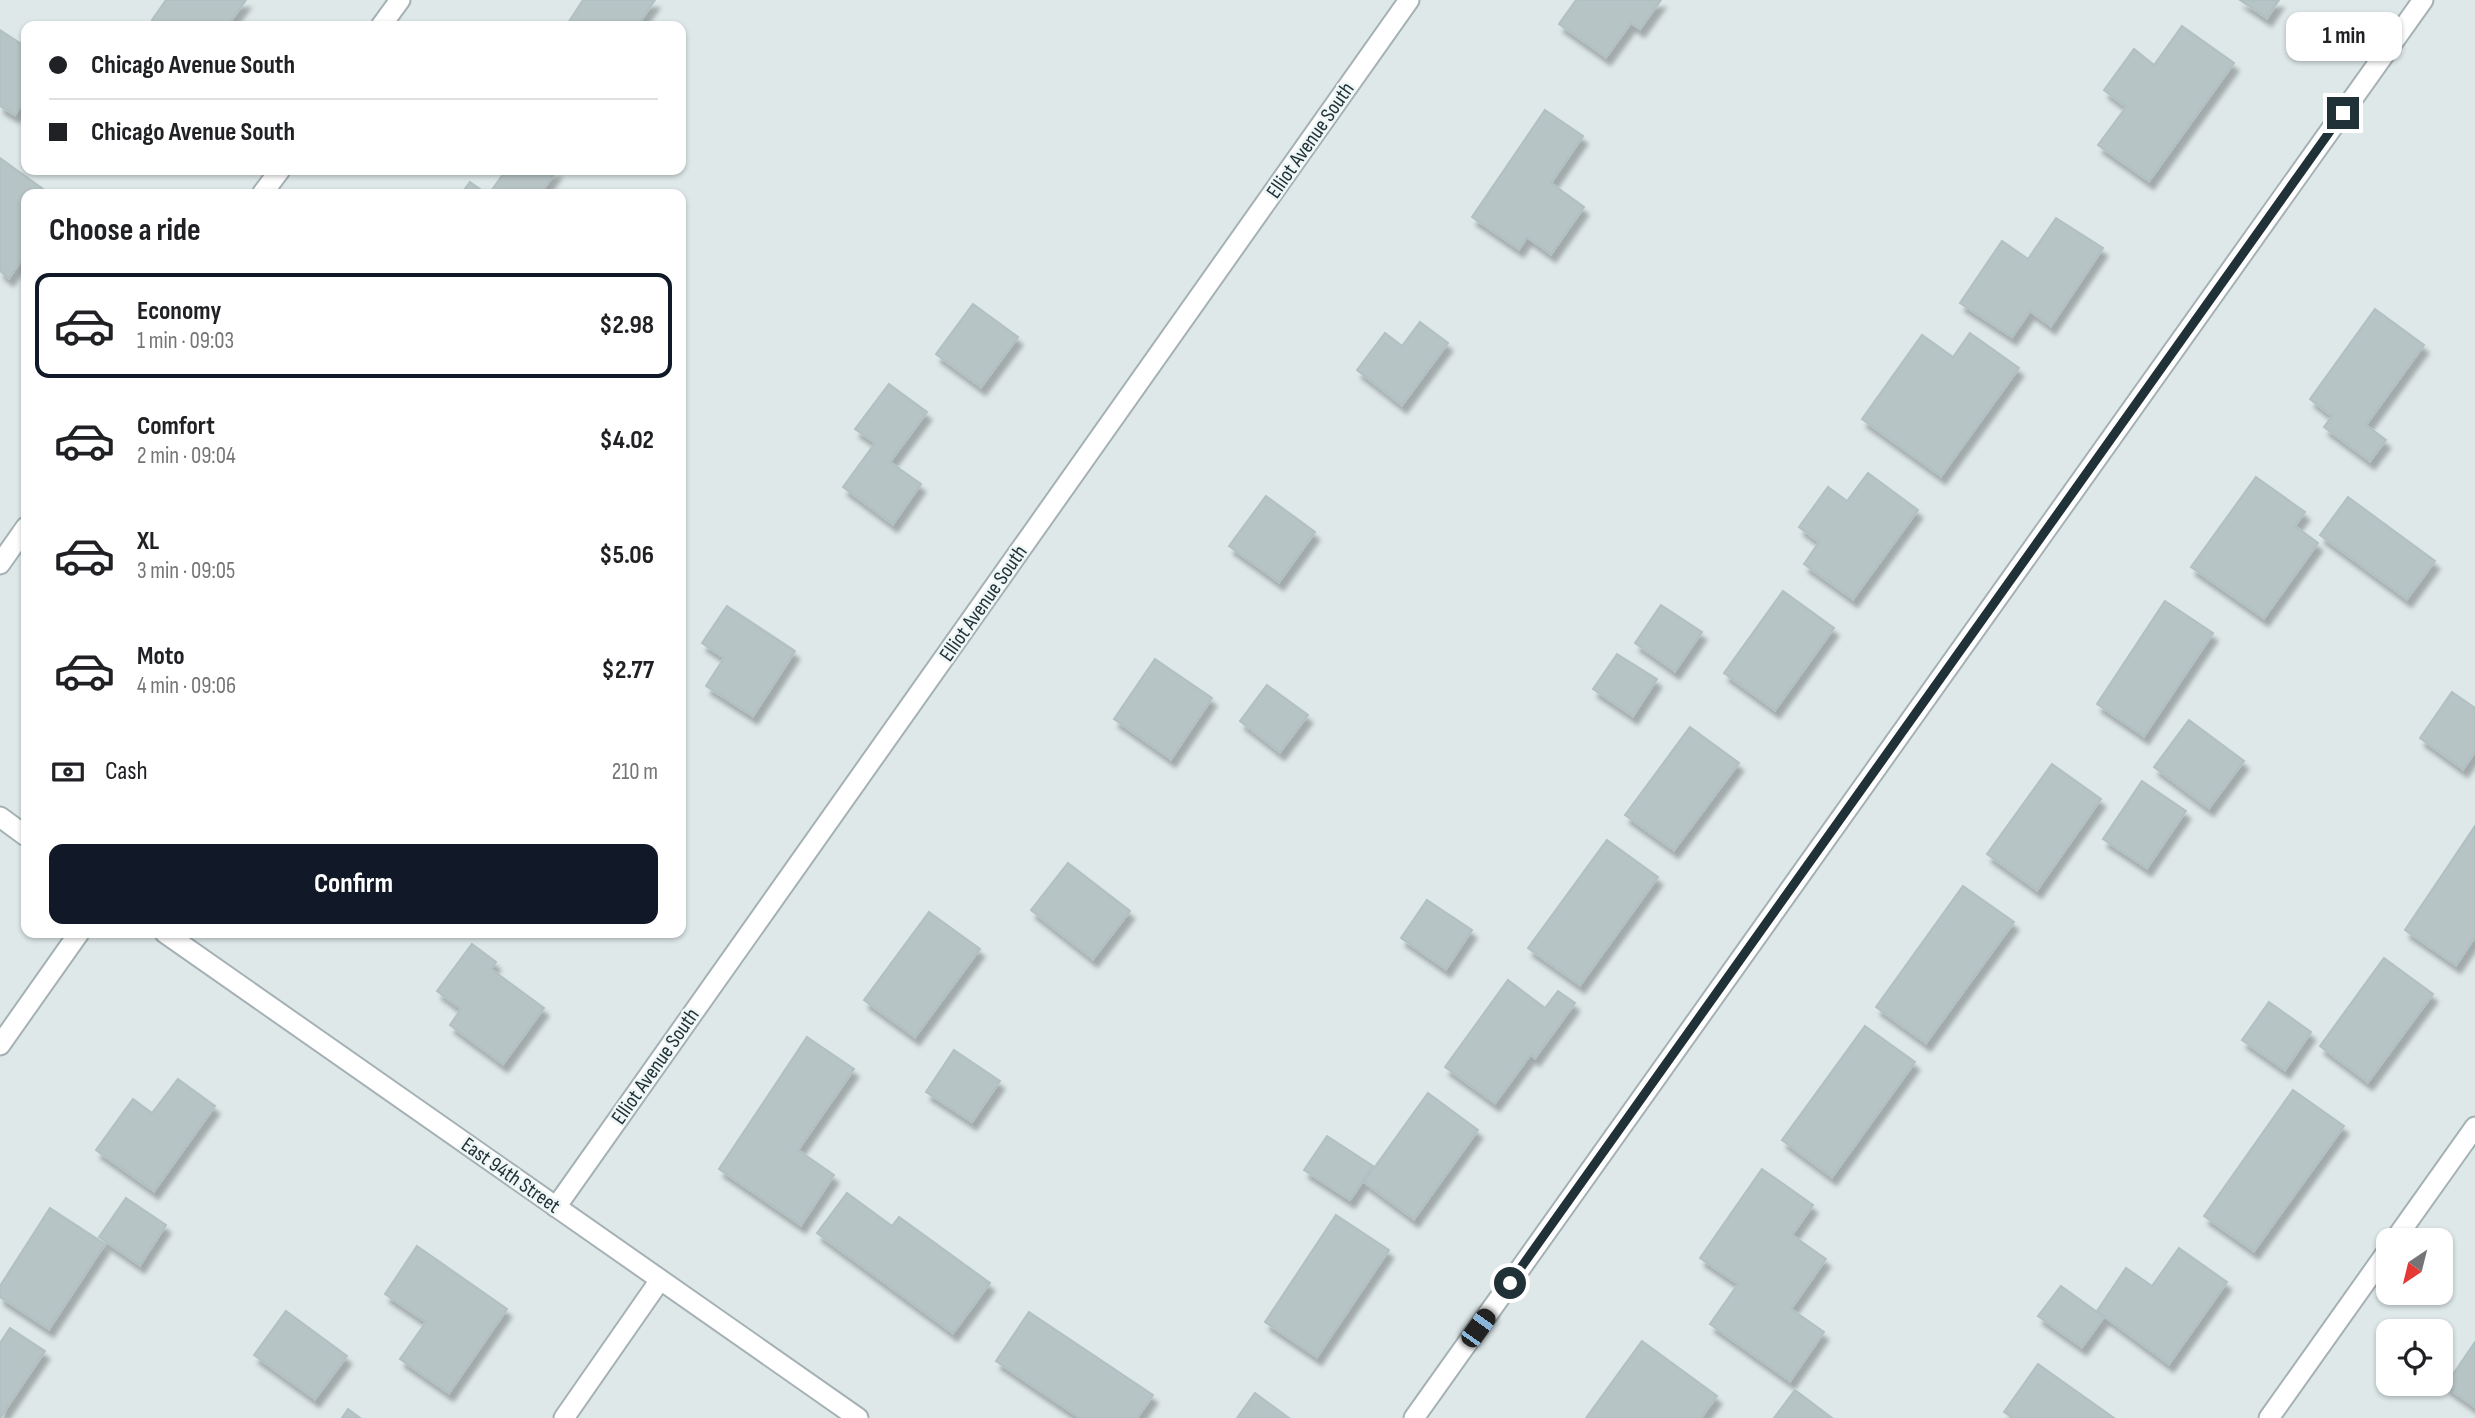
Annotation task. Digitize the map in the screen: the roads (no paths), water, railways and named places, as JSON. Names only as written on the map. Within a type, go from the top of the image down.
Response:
[{"type":"street","points":[[385,21],[400,0]]},
{"type":"street","name":"Elliot Avenue South","points":[[556,1207],[1409,0]]},
{"type":"street","points":[[1414,1418],[2423,0]]},
{"type":"street","points":[[0,564],[21,534]]},
{"type":"street","points":[[0,817],[21,832]]},
{"type":"street","points":[[0,1045],[75,938]]},
{"type":"street","name":"East 94th Street","points":[[172,938],[858,1418]]},
{"type":"street","points":[[2404,1228],[2475,1127]]},
{"type":"street","points":[[2269,1418],[2376,1267]]},
{"type":"street","points":[[564,1418],[660,1280]]}]
